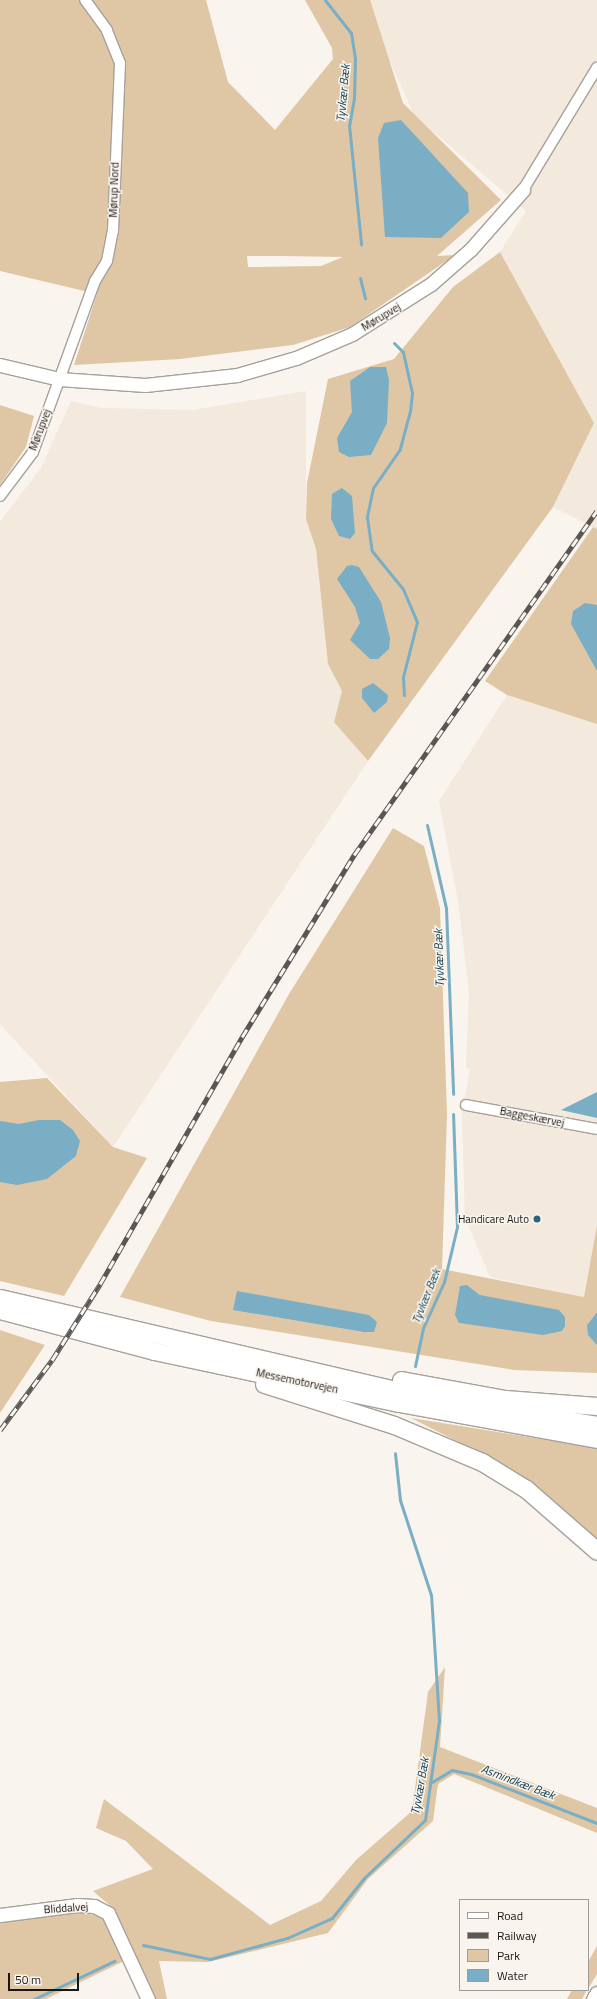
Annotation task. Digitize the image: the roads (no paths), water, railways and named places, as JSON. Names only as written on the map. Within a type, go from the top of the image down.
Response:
[{"type":"highway","name":"Messemotorvejen","points":[[0,1298],[198,1347],[435,1399],[597,1425]]},
{"type":"highway","name":"Messemotorvejen","points":[[0,1310],[154,1350],[399,1403],[597,1439]]},
{"type":"highway","points":[[198,1347],[505,1399],[597,1406]]},
{"type":"highway","points":[[154,1350],[443,1442],[526,1489],[597,1551]]},
{"type":"main road","points":[[594,1999],[597,1994]]},
{"type":"street","name":"Mørup Nord","points":[[59,379],[95,281],[107,261],[112,231],[120,63],[108,30],[85,0]]},
{"type":"street","name":"Mørupvej","points":[[0,365],[59,379],[119,384],[191,382],[238,374],[296,358],[352,334],[431,284],[471,249],[523,190],[597,68]]},
{"type":"street","name":"Mørupvej","points":[[0,496],[33,452],[59,379]]},
{"type":"street","name":"Baggeskærvej","points":[[466,1105],[597,1129]]},
{"type":"street","name":"Bliddalvej","points":[[0,1915],[77,1905],[94,1906],[108,1914],[148,1999]]},
{"type":"water","points":[[401,120],[468,193],[469,212],[441,238],[385,237],[378,138],[384,123]]},
{"type":"water","points":[[370,367],[386,367],[389,380],[387,423],[371,455],[349,457],[339,452],[337,438],[352,412],[350,381]]},
{"type":"water","points":[[342,488],[352,496],[355,533],[350,539],[339,536],[331,519],[332,494]]},
{"type":"water","points":[[352,565],[359,567],[381,602],[390,638],[389,649],[378,659],[370,659],[350,640],[360,623],[355,607],[337,579],[347,566]]},
{"type":"water","points":[[585,603],[597,605],[597,671],[571,624],[573,611]]},
{"type":"water","points":[[373,683],[388,695],[387,702],[374,713],[362,698],[362,689]]},
{"type":"water","points":[[597,1092],[597,1118],[561,1110]]},
{"type":"water","points":[[39,1120],[60,1120],[73,1130],[80,1141],[76,1156],[47,1179],[17,1185],[0,1182],[0,1121],[19,1124]]},
{"type":"water","points":[[467,1285],[480,1295],[559,1310],[565,1317],[565,1326],[562,1331],[543,1335],[459,1323],[455,1315],[460,1286]]},
{"type":"water","points":[[237,1291],[369,1315],[377,1322],[374,1332],[363,1332],[233,1310]]},
{"type":"water","points":[[597,1312],[597,1345],[588,1335],[587,1325]]},
{"type":"waterway","name":"Tyvkær Bæk","points":[[325,0],[351,33],[355,58],[354,98],[349,125],[361,244]]},
{"type":"waterway","name":"Tyvkær Bæk","points":[[360,278],[365,298]]},
{"type":"waterway","name":"Tyvkær Bæk","points":[[394,343],[403,352],[412,393],[410,411],[400,449],[373,488],[367,517],[372,551],[403,589],[417,622],[403,677],[404,695]]},
{"type":"waterway","name":"Tyvkær Bæk","points":[[427,825],[446,908],[453,1094]]},
{"type":"waterway","name":"Tyvkær Bæk","points":[[415,1366],[423,1328],[444,1282],[457,1227],[453,1114]]},
{"type":"waterway","name":"Tyvkær Bæk","points":[[143,1945],[210,1959],[287,1938],[332,1918],[364,1878],[425,1820],[439,1721],[431,1595],[400,1500],[395,1453]]},
{"type":"waterway","name":"Asmindkær Bæk","points":[[432,1782],[452,1770],[471,1774],[597,1823]]},
{"type":"waterway","name":"Tyvkær Bæk","points":[[34,1999],[114,1961]]},
{"type":"railway","points":[[0,1430],[52,1360],[100,1284],[242,1037],[354,855],[597,511]]},
{"type":"place","name":"Handicare Auto","points":[[537,1219]]}]
